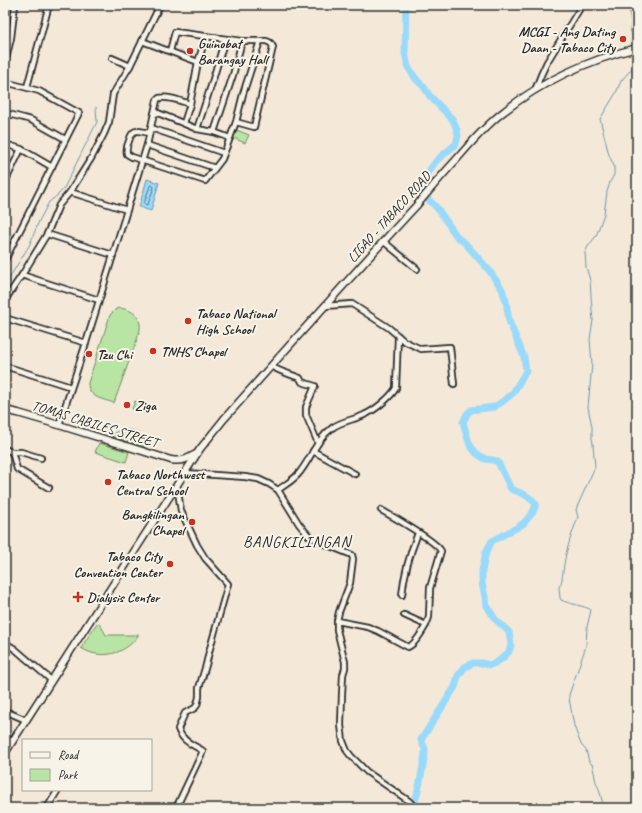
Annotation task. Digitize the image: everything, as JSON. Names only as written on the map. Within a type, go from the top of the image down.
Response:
[{"type":"main road","name":"LIGAO - TABACO ROAD","points":[[5,753],[196,454],[224,419],[473,140],[491,122],[535,90],[570,71],[616,54],[636,49]]},
{"type":"main road","name":"TOMAS CABILES STREET","points":[[5,410],[178,461]]},
{"type":"main road","points":[[184,474],[183,467],[178,461],[187,459],[196,454]]},
{"type":"street","points":[[5,63],[11,38],[15,5]]},
{"type":"street","points":[[26,87],[49,5]]},
{"type":"street","points":[[5,300],[47,234],[59,205],[70,192],[92,157],[109,122],[113,94],[130,66],[160,5]]},
{"type":"street","points":[[535,90],[540,75],[547,62],[582,5]]},
{"type":"street","points":[[170,51],[175,32],[242,41],[270,42],[273,47],[254,126],[236,122]]},
{"type":"street","points":[[184,123],[190,104],[198,62],[206,36]]},
{"type":"street","points":[[197,129],[225,39]]},
{"type":"street","points":[[142,41],[198,62]]},
{"type":"street","points":[[214,132],[242,41]]},
{"type":"street","points":[[149,134],[136,131],[133,132],[127,147],[127,154],[205,181],[222,159],[236,122],[243,94],[260,41]]},
{"type":"street","points":[[112,58],[130,66]]},
{"type":"street","points":[[5,82],[40,91],[79,113],[5,260]]},
{"type":"street","points":[[59,425],[148,145],[157,100],[160,97],[172,98],[190,104]]},
{"type":"street","points":[[5,113],[31,120],[65,139]]},
{"type":"street","points":[[154,114],[158,113],[197,129],[214,132],[230,138]]},
{"type":"street","points":[[151,128],[224,153]]},
{"type":"street","points":[[5,144],[21,149],[52,167]]},
{"type":"street","points":[[148,145],[215,168]]},
{"type":"street","points":[[5,182],[21,149]]},
{"type":"street","points":[[70,192],[127,210]]},
{"type":"street","points":[[47,234],[113,256]]},
{"type":"street","points":[[383,241],[416,269]]},
{"type":"street","points":[[22,275],[99,300]]},
{"type":"street","points":[[325,306],[352,304],[389,328],[404,341],[421,349],[450,347],[454,384]]},
{"type":"street","points":[[5,318],[86,343]]},
{"type":"street","points":[[278,490],[294,478],[318,443],[333,428],[365,415],[393,394],[396,388],[398,336]]},
{"type":"street","points":[[5,366],[72,387]]},
{"type":"street","points":[[272,366],[284,373],[300,378],[302,382],[315,386],[306,407],[306,416],[318,443]]},
{"type":"street","points":[[5,449],[12,452],[21,452],[42,458]]},
{"type":"street","points":[[313,451],[354,474]]},
{"type":"street","points":[[12,452],[17,469],[48,488]]},
{"type":"street","points":[[184,474],[258,479],[278,490],[300,524],[310,536],[350,554],[353,557],[350,583],[337,620],[337,630],[345,662],[341,725],[343,741],[347,751],[361,766],[409,801],[416,808]]},
{"type":"street","points":[[176,808],[203,751],[181,737],[178,729],[185,713],[195,708],[197,704],[199,688],[228,584],[205,558],[197,545],[179,505],[177,484]]},
{"type":"street","points":[[337,620],[368,627],[408,646],[413,644],[426,625],[429,617],[430,588],[441,551],[440,548],[380,510]]},
{"type":"street","points":[[402,595],[409,560],[418,533]]},
{"type":"street","points":[[404,615],[426,625]]},
{"type":"street","points":[[5,642],[51,680]]},
{"type":"street","points":[[5,711],[26,720]]},
{"type":"street","points":[[5,738],[12,741]]},
{"type":"street","points":[[47,808],[57,791]]},
{"type":"green space","points":[[234,129],[249,135],[245,143],[231,137]]},
{"type":"green space","points":[[119,308],[126,309],[135,314],[139,320],[140,327],[139,334],[114,403],[93,395],[88,383],[110,315]]},
{"type":"green space","points":[[135,401],[150,406],[147,414],[132,409]]},
{"type":"green space","points":[[121,430],[138,432],[143,438],[145,447],[111,436]]},
{"type":"green space","points":[[99,443],[129,452],[126,462],[95,452]]},
{"type":"green space","points":[[97,623],[101,626],[106,635],[139,635],[127,647],[113,654],[105,655],[89,652],[81,648]]},
{"type":"water","points":[[147,179],[159,183],[151,211],[139,207]]},
{"type":"waterway","points":[[406,5],[405,53],[408,67],[429,95],[453,120],[458,136],[456,144],[437,160],[431,168],[421,186],[421,192],[437,208],[458,238],[465,243],[488,269],[502,289],[506,301],[509,321],[524,357],[526,371],[513,393],[502,402],[494,407],[471,410],[463,422],[470,445],[476,453],[485,459],[498,462],[511,489],[522,493],[536,504],[533,512],[524,523],[492,541],[486,552],[482,571],[482,583],[487,606],[495,619],[509,632],[511,644],[510,649],[508,653],[495,663],[490,665],[473,663],[465,667],[458,676],[455,687],[421,740],[425,749],[425,754],[418,790],[412,808]]},
{"type":"waterway","points":[[629,5],[631,23],[630,30],[637,46]]},
{"type":"waterway","points":[[604,808],[592,764],[589,762],[586,750],[582,746],[574,726],[569,698],[586,646],[587,627],[591,610],[561,600],[559,587],[562,580],[567,551],[578,517],[576,510],[595,467],[592,427],[588,407],[592,364],[590,339],[593,320],[590,280],[586,267],[585,252],[596,236],[604,214],[607,192],[614,175],[614,166],[609,155],[600,119],[616,93],[621,81],[635,65],[637,55]]},
{"type":"waterway","points":[[5,292],[10,277],[29,246],[39,221],[49,202],[64,188],[97,122],[96,107]]},
{"type":"place","name":"MCGI - Ang Dating Daan - Tabaco City","points":[[623,39]]},
{"type":"place","name":"Guinobat Barangay Hall","points":[[190,51]]},
{"type":"place","name":"Tabaco National High School","points":[[188,321]]},
{"type":"place","name":"TNHS Chapel","points":[[153,351]]},
{"type":"place","name":"Tzu Chi","points":[[89,354]]},
{"type":"place","name":"Ziga","points":[[127,405]]},
{"type":"place","name":"Tabaco Northwest Central School","points":[[108,482]]},
{"type":"place","name":"Bangkilingan Chapel","points":[[192,522]]},
{"type":"place","name":"Tabaco City Convention Center","points":[[170,564]]},
{"type":"place","name":"Dialysis Center","points":[[78,597]]},
{"type":"district","name":"BANGKILINGAN","points":[[297,542]]}]
